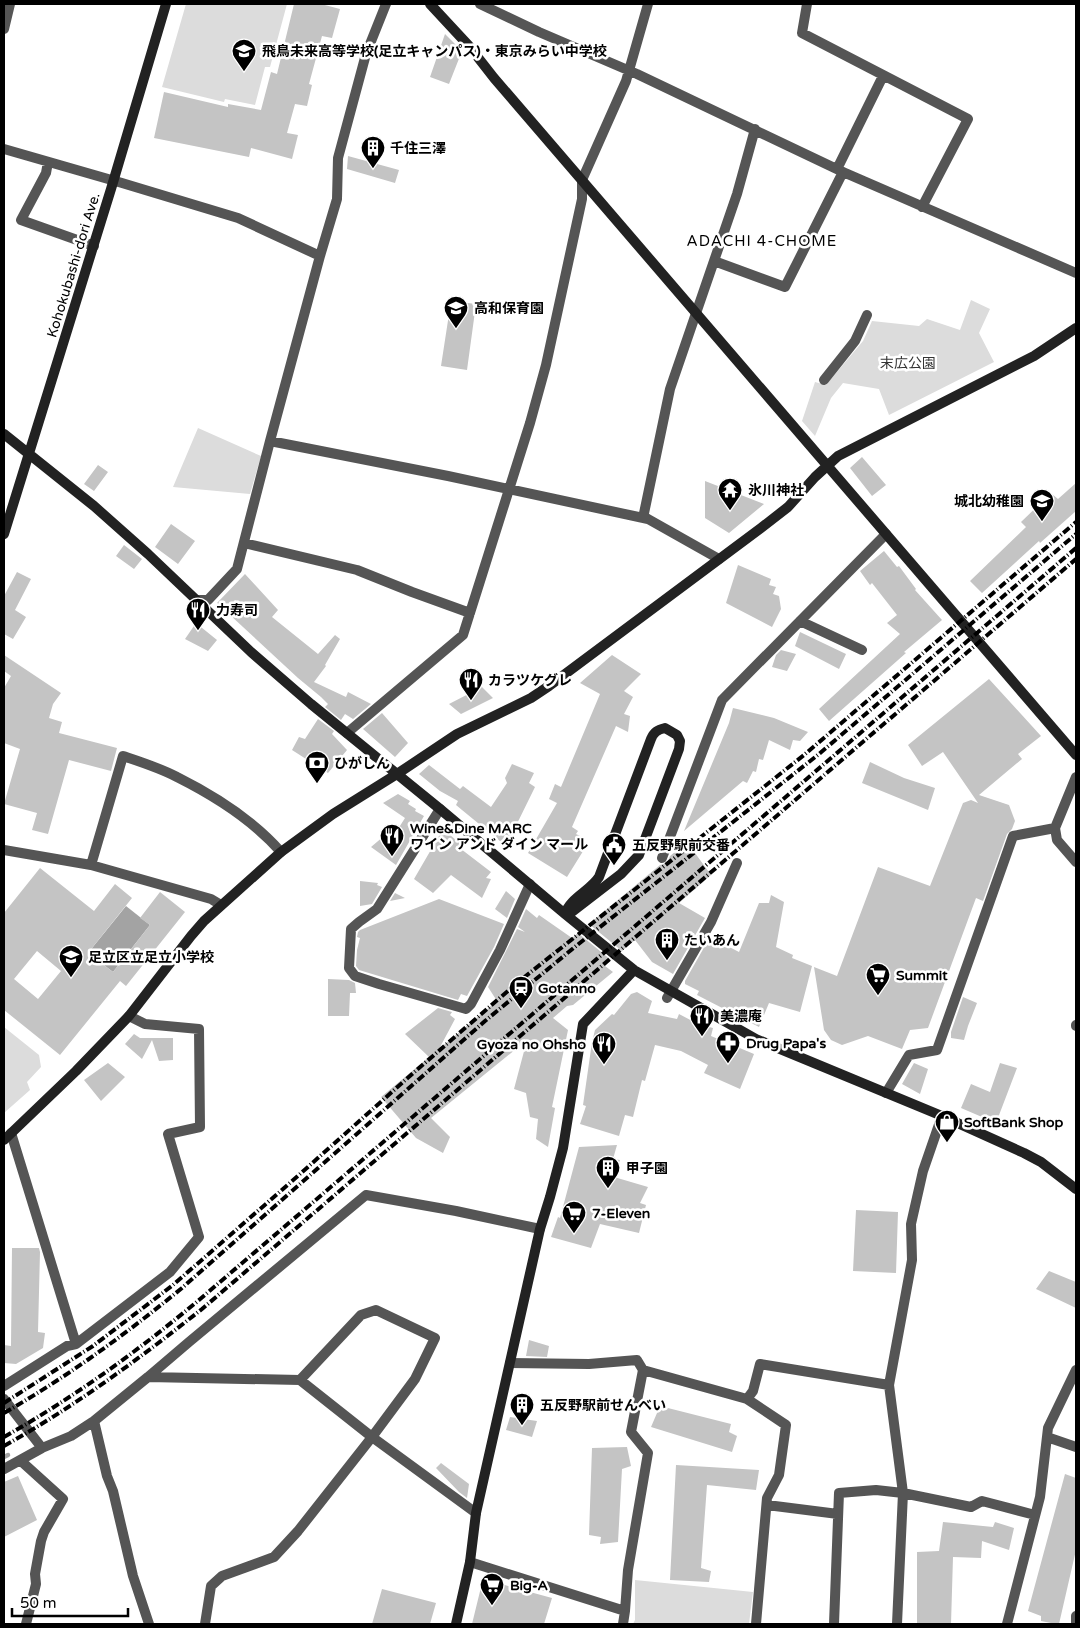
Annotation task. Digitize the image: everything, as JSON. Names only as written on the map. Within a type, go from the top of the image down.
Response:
[{"type":"street","points":[[4,29],[10,4]]},
{"type":"street","name":"Kohokubashi-dori Ave.","points":[[4,534],[94,246],[166,4]]},
{"type":"street","points":[[197,600],[208,600],[237,569],[320,256],[337,199],[338,158],[366,54],[386,4]]},
{"type":"street","points":[[430,4],[469,46],[494,78],[1036,710],[1076,754]]},
{"type":"street","points":[[480,4],[539,32],[629,70],[840,170],[1076,273]]},
{"type":"street","points":[[347,733],[463,635],[510,489],[546,365],[582,199],[582,180],[626,81],[648,4]]},
{"type":"street","points":[[807,4],[802,33],[968,119],[922,207]]},
{"type":"street","points":[[714,261],[785,287],[883,76]]},
{"type":"street","points":[[643,518],[670,389],[737,194],[755,129]]},
{"type":"street","points":[[4,149],[238,218],[320,256]]},
{"type":"street","points":[[48,162],[46,173],[21,220],[94,246]]},
{"type":"street","points":[[824,380],[855,341],[868,315]]},
{"type":"street","points":[[76,1344],[8,1136],[76,1071],[129,1016],[191,936],[221,905],[280,852],[333,814],[398,774],[457,734],[531,698],[549,686],[788,507],[827,465],[838,456],[1034,356],[1076,328]]},
{"type":"street","points":[[4,434],[94,506],[197,600],[250,652],[634,970],[669,994],[756,1039],[1024,1152],[1041,1162],[1076,1189]]},
{"type":"street","points":[[270,441],[648,519],[719,559]]},
{"type":"street","points":[[662,858],[722,700],[886,534]]},
{"type":"street","points":[[244,543],[357,570],[470,613]]},
{"type":"street","points":[[800,621],[862,650]]},
{"type":"street","points":[[665,728],[673,731],[678,735],[680,741],[679,749],[639,855],[621,874],[573,911],[565,914],[567,907],[590,888],[599,877],[654,732],[665,728]]},
{"type":"street","points":[[90,865],[123,756],[177,776],[243,816],[271,841],[280,852]]},
{"type":"street","points":[[1076,777],[1056,828],[1057,840],[1076,862]]},
{"type":"street","points":[[440,808],[409,861],[377,909],[351,929],[349,968],[355,976],[466,1009],[471,1004],[500,950],[530,884]]},
{"type":"street","points":[[886,1094],[909,1055],[937,1050],[1013,836],[1056,828]]},
{"type":"street","points":[[4,850],[90,865],[211,899],[221,905]]},
{"type":"street","points":[[669,994],[712,922],[737,864]]},
{"type":"street","points":[[456,1624],[470,1562],[476,1513],[540,1229],[563,1148],[583,1024],[634,970]]},
{"type":"street","points":[[4,1386],[67,1346],[76,1344],[170,1272],[199,1237],[168,1134],[200,1127],[199,1029],[145,1024],[129,1016]]},
{"type":"street","points":[[898,1624],[903,1493],[888,1385],[912,1260],[911,1224],[923,1171],[942,1116]]},
{"type":"street","points":[[4,1469],[42,1448],[71,1436],[94,1421],[366,1195],[456,1211],[540,1229]]},
{"type":"street","points":[[205,1624],[211,1586],[222,1576],[274,1557],[298,1531],[415,1379],[435,1338],[376,1310],[367,1312],[361,1315],[300,1380]]},
{"type":"street","points":[[510,1364],[589,1364],[637,1360],[642,1370],[631,1432],[648,1453],[628,1570],[624,1624]]},
{"type":"street","points":[[747,1399],[753,1391],[760,1364],[888,1385]]},
{"type":"street","points":[[642,1370],[747,1399],[786,1425],[779,1475],[768,1498],[756,1624]]},
{"type":"street","points":[[1007,1624],[1040,1497],[1048,1428],[1076,1370]]},
{"type":"street","points":[[148,1377],[300,1380],[372,1437],[476,1513]]},
{"type":"street","points":[[4,1399],[42,1448]]},
{"type":"street","points":[[94,1421],[133,1576],[149,1624]]},
{"type":"street","points":[[1047,1437],[1076,1448]]},
{"type":"street","points":[[21,1461],[63,1499],[44,1532],[41,1541],[35,1574],[36,1584],[26,1624]]},
{"type":"street","points":[[834,1624],[839,1493],[876,1490],[903,1493],[971,1507],[982,1501],[1035,1515]]},
{"type":"street","points":[[767,1505],[838,1514]]},
{"type":"street","points":[[470,1562],[625,1611]]},
{"type":"street","points":[[1076,1616],[1076,1624]]},
{"type":"green space","points":[[186,4],[287,4],[270,67],[265,67],[255,105],[225,99],[224,102],[162,87]]},
{"type":"green space","name":"末広公園","points":[[971,300],[990,309],[979,333],[994,362],[889,415],[879,389],[843,383],[831,398],[815,436],[802,421],[815,382],[826,385],[863,341],[872,321],[919,326],[927,319],[960,330]]},
{"type":"green space","points":[[198,428],[261,456],[250,494],[173,487]]},
{"type":"green space","points":[[4,1027],[39,1055],[41,1067],[27,1082],[30,1090],[4,1113]]},
{"type":"green space","points":[[635,1580],[753,1592],[749,1624],[633,1624],[635,1620]]},
{"type":"shaded area","points":[[126,906],[150,925],[113,972],[88,953]]},
{"type":"building","points":[[294,4],[321,4],[340,9],[332,38],[322,36],[309,84],[312,85],[307,106],[295,104],[287,133],[298,135],[292,159],[251,148],[249,157],[154,138],[164,92],[228,107],[228,104],[261,110],[271,72],[277,74]]},
{"type":"building","points":[[445,34],[462,51],[449,84],[430,77]]},
{"type":"building","name":"千住三澤","points":[[348,156],[399,170],[395,183],[347,169]]},
{"type":"building","points":[[451,301],[476,304],[467,370],[441,366]]},
{"type":"building","points":[[862,457],[886,485],[872,496],[850,468]]},
{"type":"building","points":[[98,465],[108,472],[94,491],[84,484]]},
{"type":"building","name":"氷川神社","points":[[705,481],[764,504],[729,533],[705,518]]},
{"type":"building","points":[[1076,483],[1076,511],[1040,543],[1039,541],[982,593],[970,581],[1026,527],[1021,522],[1048,496],[1052,494],[1058,499]]},
{"type":"building","points":[[171,524],[195,541],[178,564],[155,547]]},
{"type":"building","points":[[124,545],[142,559],[134,569],[116,556]]},
{"type":"building","points":[[884,551],[897,567],[899,566],[915,590],[942,620],[829,721],[819,709],[900,634],[887,623],[897,615],[860,571]]},
{"type":"building","points":[[738,565],[771,579],[769,585],[776,587],[773,594],[779,596],[781,609],[772,627],[726,603]]},
{"type":"building","points":[[17,572],[31,579],[15,610],[26,617],[13,639],[4,634],[4,596]]},
{"type":"building","points":[[245,574],[278,610],[272,617],[318,654],[335,635],[340,639],[326,666],[314,682],[346,697],[348,692],[371,704],[353,719],[345,714],[341,720],[325,707],[328,704],[321,697],[217,603]]},
{"type":"building","name":"力寿司","points":[[196,623],[217,640],[208,651],[185,639]]},
{"type":"building","points":[[800,632],[846,654],[839,669],[795,646]]},
{"type":"building","points":[[781,650],[796,654],[787,671],[772,667],[776,655]]},
{"type":"building","points":[[4,655],[61,693],[53,704],[49,718],[62,722],[59,733],[117,748],[111,771],[69,760],[48,834],[32,830],[37,813],[4,804],[20,749],[4,743],[4,688],[11,676],[4,671]]},
{"type":"building","points":[[612,655],[641,674],[624,691],[633,697],[624,714],[630,716],[628,732],[616,726],[572,827],[578,831],[576,834],[580,836],[576,842],[585,848],[567,877],[528,853],[557,803],[549,799],[555,784],[561,787],[600,694],[580,683]]},
{"type":"building","points":[[989,679],[1041,736],[1018,754],[1022,759],[979,795],[1009,805],[1015,821],[1012,829],[1007,834],[983,901],[976,898],[928,1028],[910,1030],[902,1049],[868,1036],[842,1045],[831,1040],[824,1030],[814,967],[837,976],[878,867],[930,886],[963,803],[971,800],[978,803],[943,752],[922,766],[908,745]]},
{"type":"building","name":"カラツケグレ","points":[[482,687],[493,698],[461,714],[449,704]]},
{"type":"building","points":[[733,708],[774,718],[808,732],[800,741],[793,740],[790,750],[769,740],[763,760],[759,759],[756,772],[753,771],[747,783],[743,781],[684,831],[729,723]]},
{"type":"building","points":[[382,713],[408,743],[395,757],[363,729]]},
{"type":"building","points":[[318,719],[334,731],[332,734],[347,750],[328,773],[292,750],[299,737],[305,739]]},
{"type":"building","points":[[870,762],[904,778],[935,788],[928,810],[862,783]]},
{"type":"building","points":[[512,764],[534,773],[529,783],[535,787],[506,846],[456,805],[458,801],[440,791],[419,774],[429,765],[460,789],[463,786],[491,807],[507,783],[505,778]]},
{"type":"building","points":[[398,794],[410,801],[408,804],[424,816],[396,865],[371,847],[384,836],[391,840],[405,818],[383,803]]},
{"type":"building","points":[[443,829],[463,846],[461,849],[491,872],[486,878],[491,879],[482,898],[451,875],[433,893],[414,879]]},
{"type":"building","points":[[687,842],[711,875],[679,903],[705,918],[673,974],[652,962],[635,940],[622,951],[589,924],[660,865],[667,863],[670,856]]},
{"type":"building","points":[[40,868],[94,911],[115,884],[132,898],[88,953],[113,972],[150,925],[140,918],[160,892],[185,912],[126,986],[120,981],[60,1055],[4,1010],[4,913]],"holes":[[[37,951],[61,971],[38,999],[14,979]]]},
{"type":"building","points":[[360,881],[378,883],[377,885],[382,887],[372,904],[360,906]]},
{"type":"building","points":[[506,891],[515,899],[507,918],[495,909]]},
{"type":"building","points":[[395,893],[405,898],[390,901]]},
{"type":"building","points":[[771,895],[784,902],[776,947],[793,955],[792,958],[812,966],[800,1012],[769,1003],[759,1027],[697,995],[699,991],[685,984],[685,981],[710,937],[739,952],[759,903],[769,903]]},
{"type":"building","points":[[439,899],[504,924],[494,947],[467,996],[461,994],[458,1000],[359,970],[356,966],[360,938],[357,937],[360,930]]},
{"type":"building","points":[[526,909],[537,918],[539,915],[572,938],[578,933],[611,960],[605,966],[613,972],[573,1005],[567,1006],[553,1018],[568,1030],[552,1107],[555,1108],[548,1147],[536,1139],[538,1119],[530,1117],[526,1093],[514,1089],[527,1040],[431,1118],[450,1137],[443,1153],[416,1138],[381,1097],[429,1057],[405,1034],[438,1008],[452,1012],[450,1015],[455,1019],[439,1049],[497,1001],[488,987],[517,929],[525,932],[518,927]]},
{"type":"building","points":[[328,979],[349,980],[355,983],[356,993],[350,993],[349,1016],[328,1016]]},
{"type":"building","points":[[637,992],[652,1001],[648,1013],[677,1019],[679,1014],[698,1024],[713,1028],[711,1036],[754,1054],[740,1089],[704,1073],[708,1065],[681,1051],[655,1045],[645,1081],[642,1080],[633,1117],[625,1115],[619,1136],[580,1124],[586,1106],[583,1105],[595,1030],[612,1014],[614,1015],[631,994]]},
{"type":"building","points":[[963,997],[977,1003],[964,1040],[951,1038],[951,1032]]},
{"type":"building","points":[[134,1034],[140,1038],[173,1038],[173,1060],[159,1061],[152,1040],[142,1059],[125,1044]]},
{"type":"building","points":[[108,1063],[125,1077],[101,1101],[84,1080]]},
{"type":"building","points":[[914,1063],[928,1069],[920,1094],[902,1084]]},
{"type":"building","points":[[1000,1063],[1017,1068],[996,1123],[961,1108],[971,1084],[990,1092]]},
{"type":"building","name":"甲子園","points":[[617,1145],[613,1159],[620,1160],[614,1177],[648,1187],[640,1203],[646,1205],[639,1233],[600,1224],[591,1248],[551,1237],[558,1217],[560,1218],[579,1147]]},
{"type":"building","points":[[856,1210],[898,1212],[896,1273],[853,1271]]},
{"type":"building","points":[[12,1248],[39,1248],[38,1332],[45,1333],[43,1348],[16,1364],[4,1363],[4,1345],[11,1346]]},
{"type":"building","points":[[1049,1271],[1076,1282],[1076,1308],[1036,1289]]},
{"type":"building","points":[[529,1340],[549,1346],[547,1357],[526,1356]]},
{"type":"building","points":[[660,1406],[731,1424],[729,1432],[737,1436],[732,1452],[651,1427]]},
{"type":"building","name":"五反野駅前せんべい","points":[[510,1417],[537,1421],[532,1437],[506,1430]]},
{"type":"building","points":[[627,1447],[631,1466],[622,1469],[618,1542],[600,1544],[601,1537],[589,1535],[592,1448]]},
{"type":"building","points":[[441,1463],[469,1484],[467,1498],[436,1468]]},
{"type":"building","points":[[676,1465],[759,1470],[756,1490],[707,1485],[701,1568],[711,1571],[709,1582],[670,1580]]},
{"type":"building","points":[[1065,1474],[1076,1478],[1076,1550],[1059,1624],[1056,1624],[1041,1621],[1041,1616],[1028,1611]]},
{"type":"building","points":[[18,1476],[37,1520],[4,1537],[4,1482]]},
{"type":"building","points":[[943,1522],[993,1527],[995,1522],[1014,1528],[1009,1550],[982,1541],[981,1558],[953,1557],[951,1624],[917,1624],[917,1552],[939,1551]]},
{"type":"building","points":[[483,1579],[552,1598],[544,1624],[472,1624]]},
{"type":"building","points":[[382,1589],[436,1603],[430,1624],[372,1624]]},
{"type":"waterway","points":[[4,1457],[8,1455]]},
{"type":"railway","points":[[4,1403],[93,1346],[173,1285],[517,983],[804,755],[1076,522]]},
{"type":"railway","points":[[4,1413],[51,1385],[96,1354],[182,1288],[485,1021],[576,946],[819,754],[1076,534]]},
{"type":"railway","points":[[4,1437],[104,1373],[199,1300],[1076,548]]},
{"type":"railway","points":[[4,1446],[106,1382],[202,1309],[1076,559]]},
{"type":"place","name":"飛鳥未来高等学校(足立キャンパス)・東京みらい中学校","points":[[244,72]]},
{"type":"place","name":"千住三澤","points":[[373,169]]},
{"type":"place","name":"高和保育園","points":[[456,329]]},
{"type":"place","name":"氷川神社","points":[[730,511]]},
{"type":"place","name":"城北幼稚園","points":[[1042,522]]},
{"type":"place","name":"力寿司","points":[[198,631]]},
{"type":"place","name":"カラツケグレ","points":[[471,701]]},
{"type":"place","name":"ひがしん","points":[[317,784]]},
{"type":"place","name":"Wine&Dine MARC ワイン アンド ダイン マール","points":[[392,857]]},
{"type":"place","name":"五反野駅前交番","points":[[614,866]]},
{"type":"place","name":"たいあん","points":[[667,961]]},
{"type":"place","name":"足立区立足立小学校","points":[[71,978]]},
{"type":"place","name":"Summit","points":[[878,996]]},
{"type":"place","name":"Gotanno","points":[[521,1009]]},
{"type":"place","name":"美濃庵","points":[[702,1037]]},
{"type":"place","name":"Drug Papa's","points":[[728,1064]]},
{"type":"place","name":"Gyoza no Ohsho","points":[[604,1065]]},
{"type":"place","name":"SoftBank Shop","points":[[947,1143]]},
{"type":"place","name":"甲子園","points":[[608,1189]]},
{"type":"place","name":"7-Eleven","points":[[574,1234]]},
{"type":"place","name":"五反野駅前せんべい","points":[[522,1426]]},
{"type":"place","name":"Big-A","points":[[492,1606]]},
{"type":"district","name":"ADACHI 4-CHOME","points":[[762,241]]}]
